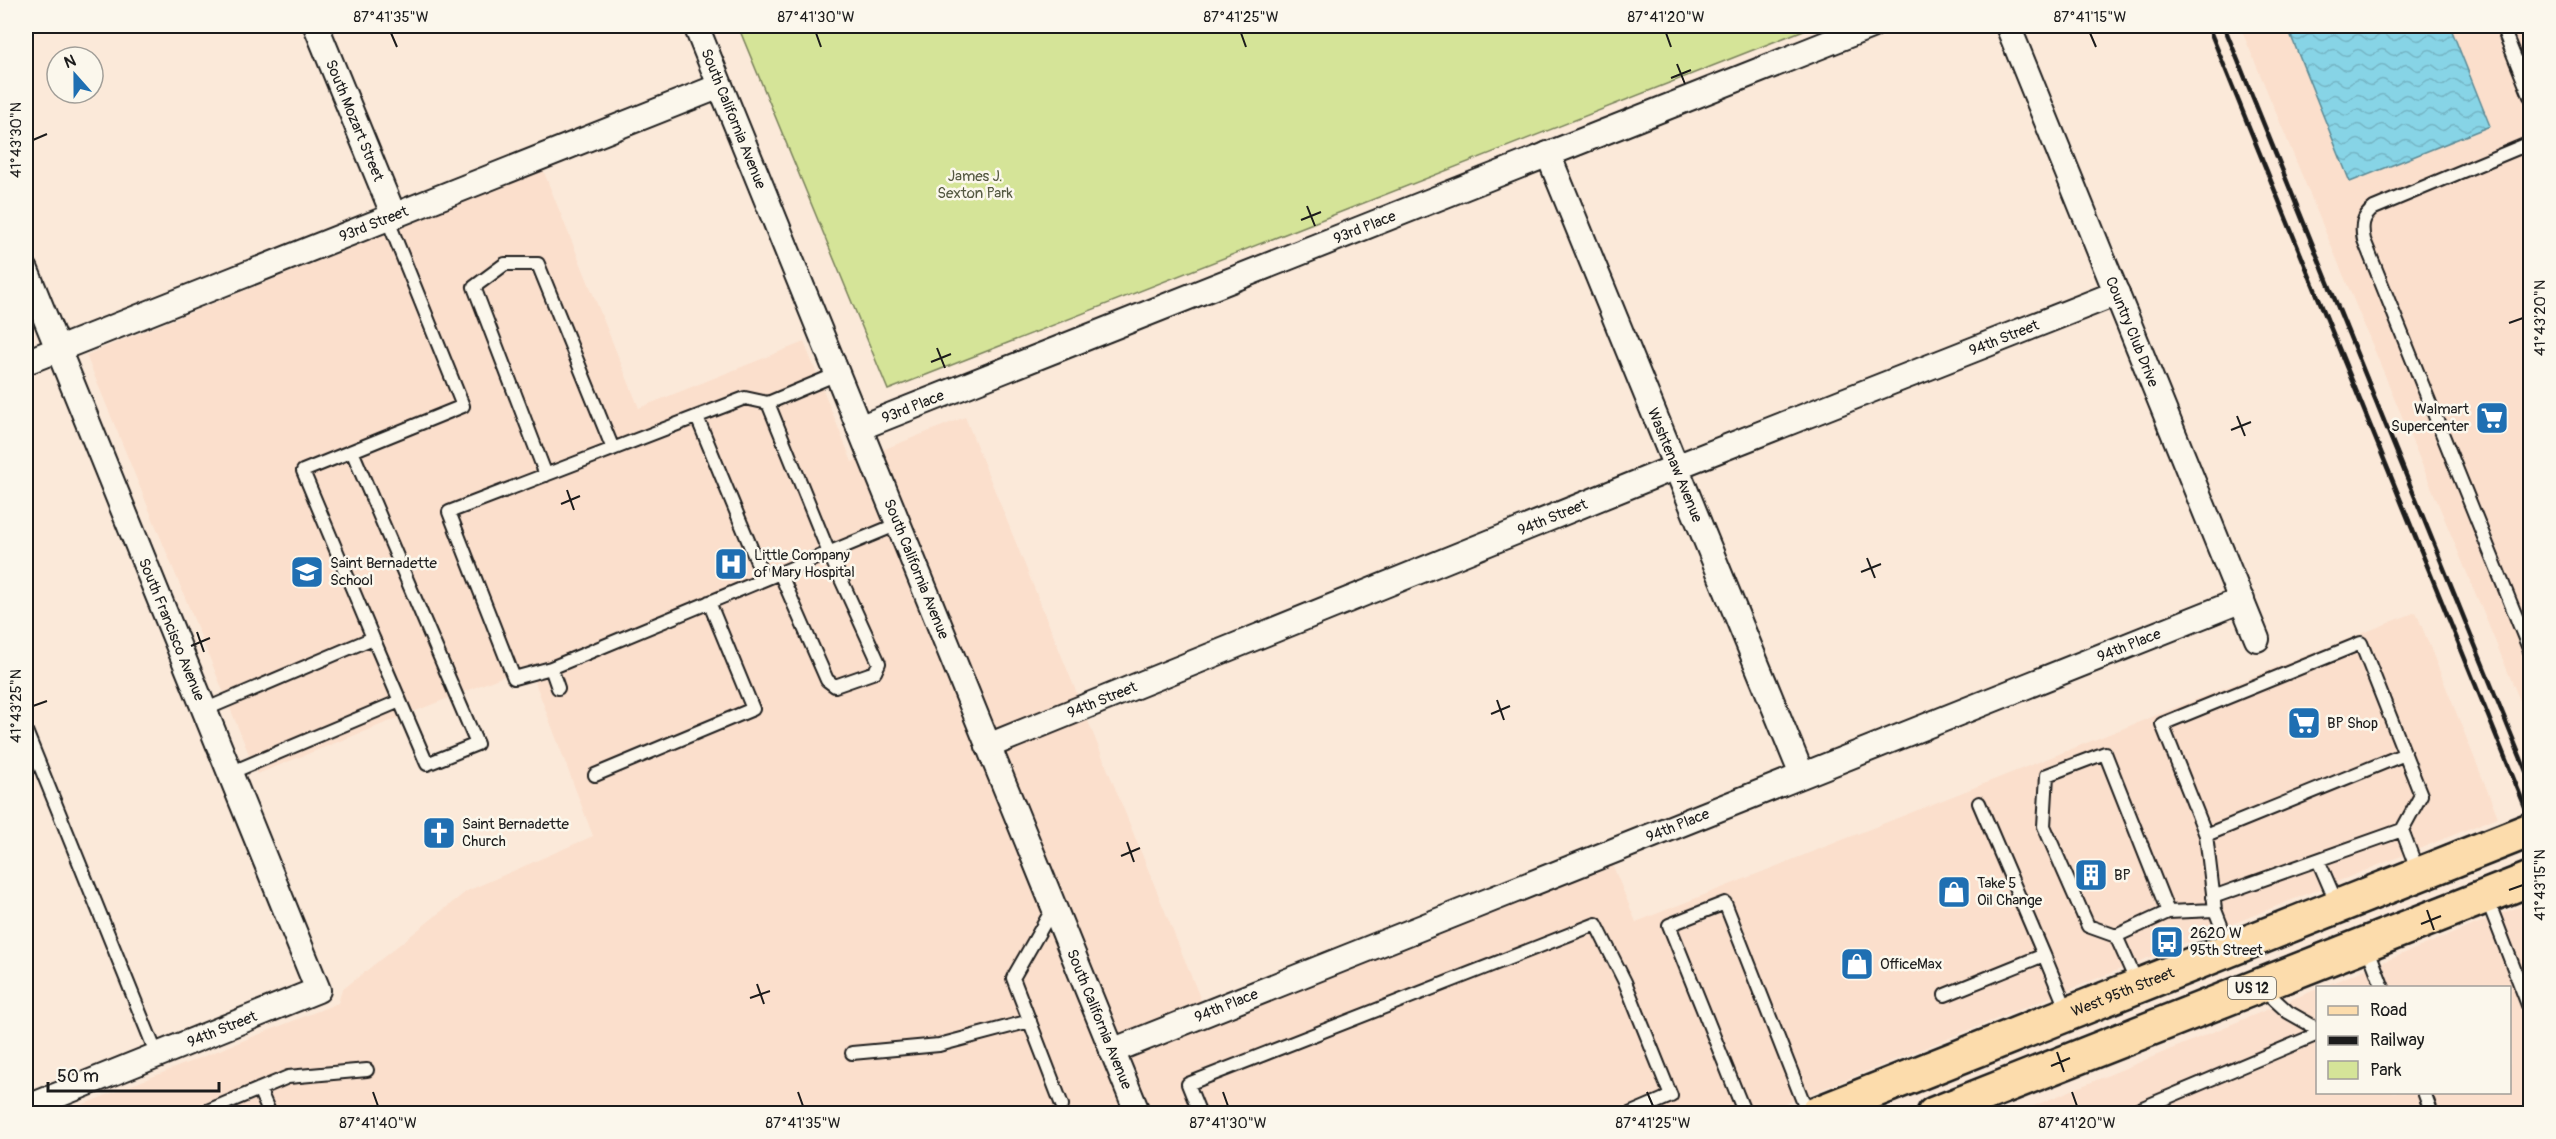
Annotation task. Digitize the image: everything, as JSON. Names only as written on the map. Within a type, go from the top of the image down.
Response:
[{"type":"main road","name":"West 95th Street","points":[[1816,1113],[2530,830]]},
{"type":"main road","name":"US 12","points":[[1934,1113],[2530,879]]},
{"type":"street","name":"South Mozart Street","points":[[316,26],[390,217]]},
{"type":"street","name":"South California Avenue","points":[[696,26],[1137,1113]]},
{"type":"street","name":"93rd Place","points":[[859,428],[1871,26]]},
{"type":"street","name":"Country Club Drive","points":[[2008,26],[2257,639]]},
{"type":"street","name":"93rd Street","points":[[26,362],[720,86]]},
{"type":"street","name":"Washtenaw Avenue","points":[[1548,154],[1802,775]]},
{"type":"street","name":"South Francisco Avenue","points":[[26,270],[318,990]]},
{"type":"street","name":"94th Street","points":[[988,746],[1676,467],[2117,293]]},
{"type":"street","name":"94th Place","points":[[1112,1051],[2242,600]]},
{"type":"street","name":"94th Street","points":[[26,1108],[318,990]]},
{"type":"lane","points":[[2502,26],[2530,96]]},
{"type":"lane","points":[[2530,143],[2374,208],[2367,213],[2362,229],[2364,240],[2530,651]]},
{"type":"lane","points":[[352,451],[477,744],[427,764],[303,471],[352,451],[463,406],[390,217]]},
{"type":"lane","points":[[546,475],[474,287],[505,264],[538,264],[613,449]]},
{"type":"lane","points":[[837,374],[768,402],[744,398],[449,512],[513,678],[551,668],[898,524]]},
{"type":"lane","points":[[768,402],[829,552],[879,663],[875,672],[835,686],[827,680],[780,573]]},
{"type":"lane","points":[[697,417],[764,579]]},
{"type":"lane","points":[[594,775],[753,709],[709,602]]},
{"type":"lane","points":[[204,710],[373,638]]},
{"type":"lane","points":[[2168,912],[2105,753],[2047,775],[2044,826],[2088,926],[2116,936],[2168,912],[2214,904],[2318,860],[2402,830],[2421,795],[2361,643],[2162,724],[2206,835],[2214,904],[2230,949]]},
{"type":"lane","points":[[551,668],[558,688]]},
{"type":"lane","points":[[230,773],[400,701]]},
{"type":"lane","points":[[26,731],[157,1055]]},
{"type":"lane","points":[[2206,835],[2405,754]]},
{"type":"lane","points":[[1979,803],[2067,1013]]},
{"type":"lane","points":[[2402,830],[2419,874]]},
{"type":"lane","points":[[2318,860],[2338,906]]},
{"type":"lane","points":[[2486,896],[2530,1010]]},
{"type":"lane","points":[[1745,1113],[1669,924],[1725,903],[1808,1113]]},
{"type":"lane","points":[[1054,907],[1013,978],[1062,1105]]},
{"type":"lane","points":[[1200,1113],[1188,1084],[1596,924],[1625,982],[1671,1096],[1629,1113]]},
{"type":"lane","points":[[2116,936],[2138,985]]},
{"type":"lane","points":[[2365,943],[2382,986]]},
{"type":"lane","points":[[1945,995],[2044,955]]},
{"type":"lane","points":[[2259,985],[2288,1012],[2316,1031]]},
{"type":"lane","points":[[852,1053],[939,1046],[1029,1021]]},
{"type":"lane","points":[[2128,1113],[2316,1033]]},
{"type":"lane","points":[[200,1113],[288,1077],[367,1070]]},
{"type":"lane","points":[[259,1089],[270,1113]]},
{"type":"lane","points":[[2425,1094],[2432,1113]]},
{"type":"shaded area","points":[[2240,26],[2530,26],[2530,725]]},
{"type":"shaded area","name":"Little Company of Mary Hospital","points":[[543,170],[639,408],[804,342],[852,462],[965,417],[1211,1025],[1613,866],[1636,922],[2416,612],[2498,817],[1763,1113],[59,1114],[338,1003],[342,990],[467,891],[593,836],[529,666],[257,774],[86,355]]},
{"type":"shaded area","points":[[2530,902],[2530,1113],[2014,1114],[2316,989],[2316,1094],[2511,1094],[2511,986],[2324,986]]},
{"type":"green space","name":"James J. Sexton Park","points":[[738,26],[1814,26],[888,390]]},
{"type":"water","points":[[2287,26],[2450,26],[2490,126],[2350,182]]},
{"type":"railway","points":[[2208,26],[2530,819]]},
{"type":"railway","points":[[2224,26],[2530,781]]},
{"type":"place","name":"Walmart Supercenter","points":[[2492,418]]},
{"type":"place","name":"Little Company of Mary Hospital","points":[[731,564]]},
{"type":"place","name":"Saint Bernadette School","points":[[307,572]]},
{"type":"place","name":"BP Shop","points":[[2304,723]]},
{"type":"place","name":"Saint Bernadette Church","points":[[439,833]]},
{"type":"place","name":"BP","points":[[2091,875]]},
{"type":"place","name":"Take 5 Oil Change","points":[[1954,892]]},
{"type":"place","name":"2620 W 95th Street","points":[[2167,942]]},
{"type":"place","name":"OfficeMax","points":[[1857,964]]}]
